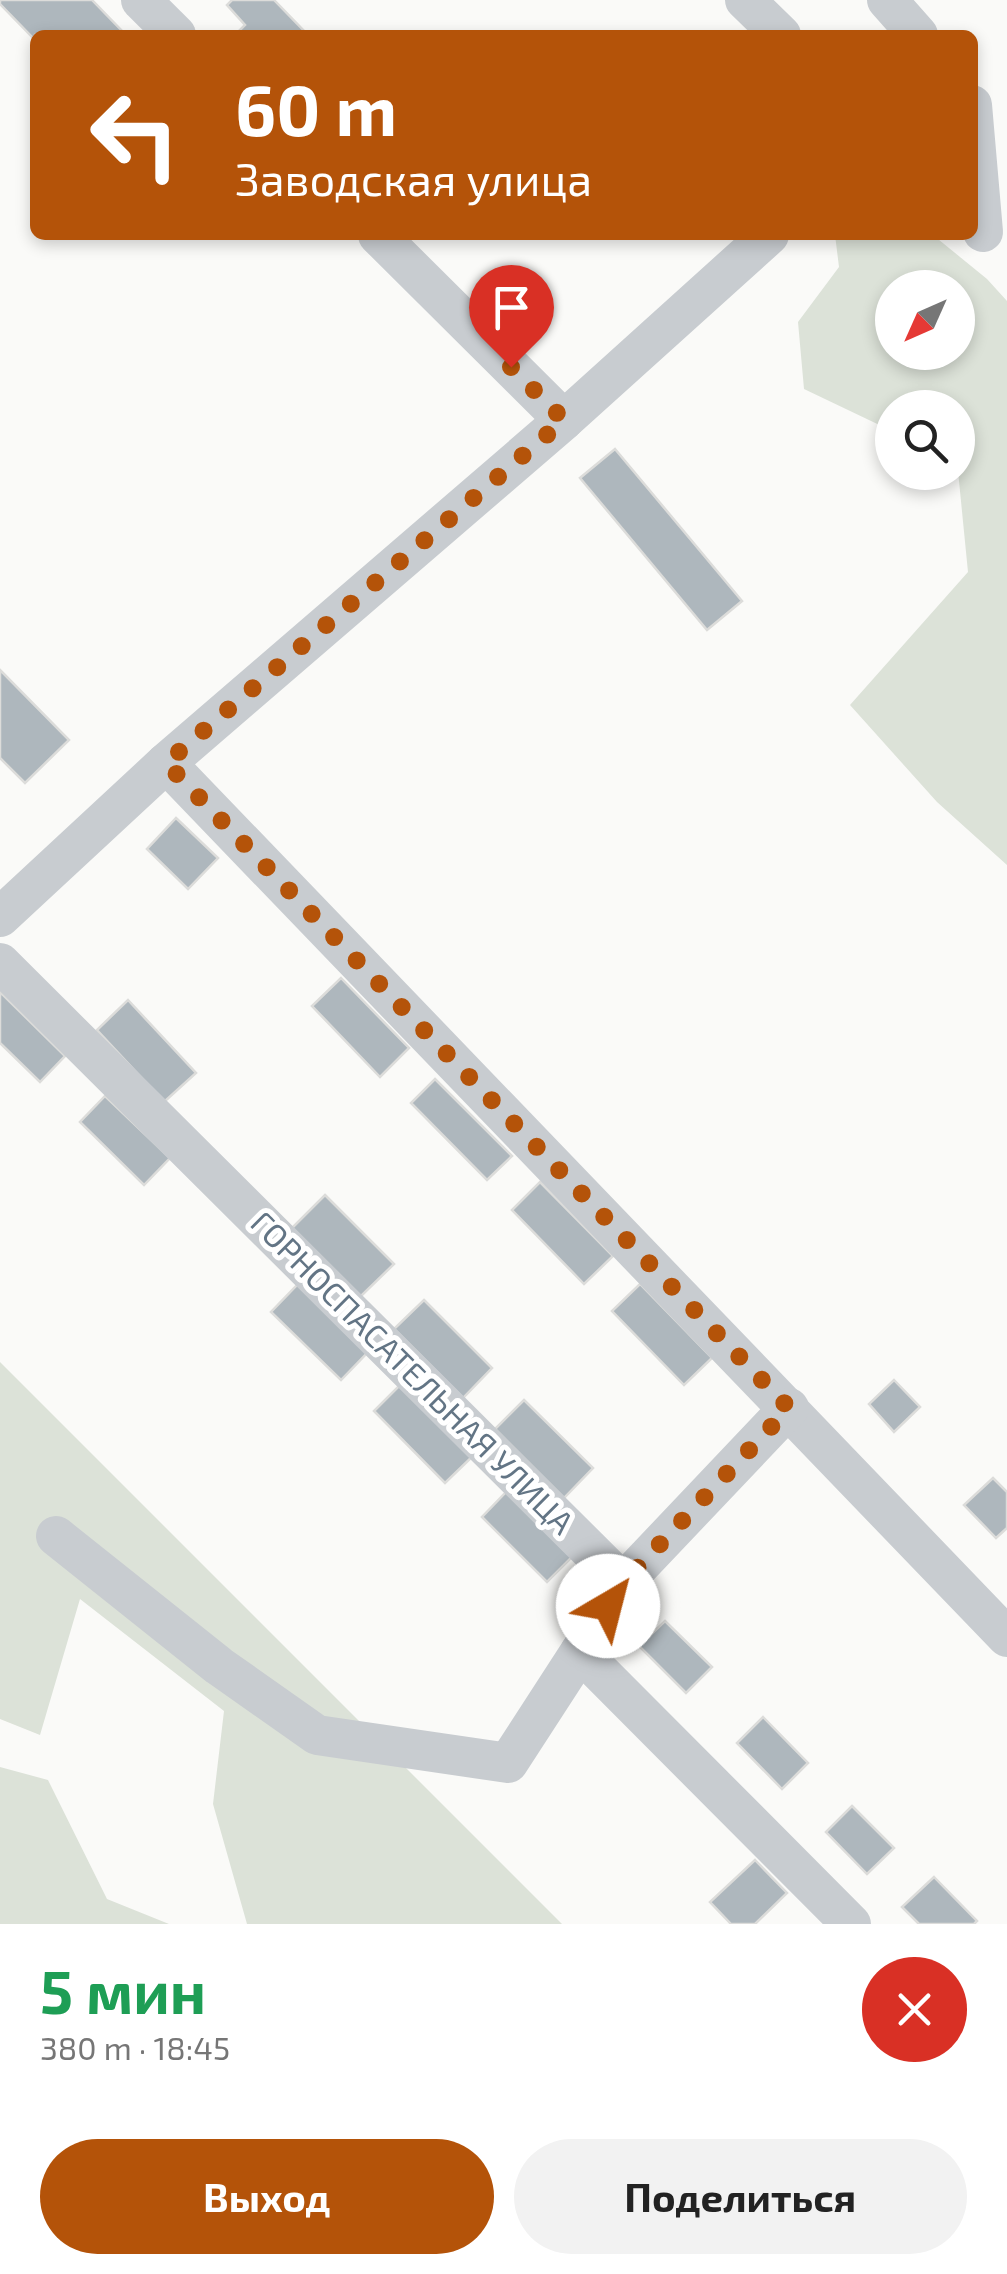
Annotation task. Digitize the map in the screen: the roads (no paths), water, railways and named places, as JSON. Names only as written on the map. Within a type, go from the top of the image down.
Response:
[{"type":"street","points":[[140,0],[171,30]]},
{"type":"street","points":[[745,0],[776,30]]},
{"type":"street","points":[[887,0],[914,30]]},
{"type":"street","points":[[978,158],[987,238]]},
{"type":"street","points":[[383,240],[564,420]]},
{"type":"street","points":[[0,917],[166,763],[564,420],[763,240]]},
{"type":"street","points":[[166,763],[1007,1637]]},
{"type":"street","name":"ГОРНОСПАСАТЕЛЬНАЯ УЛИЦА","points":[[0,963],[623,1583]]},
{"type":"street","points":[[56,1536],[219,1666],[318,1734],[508,1763],[623,1583],[789,1408]]},
{"type":"street","points":[[580,1652],[851,1924]]}]
